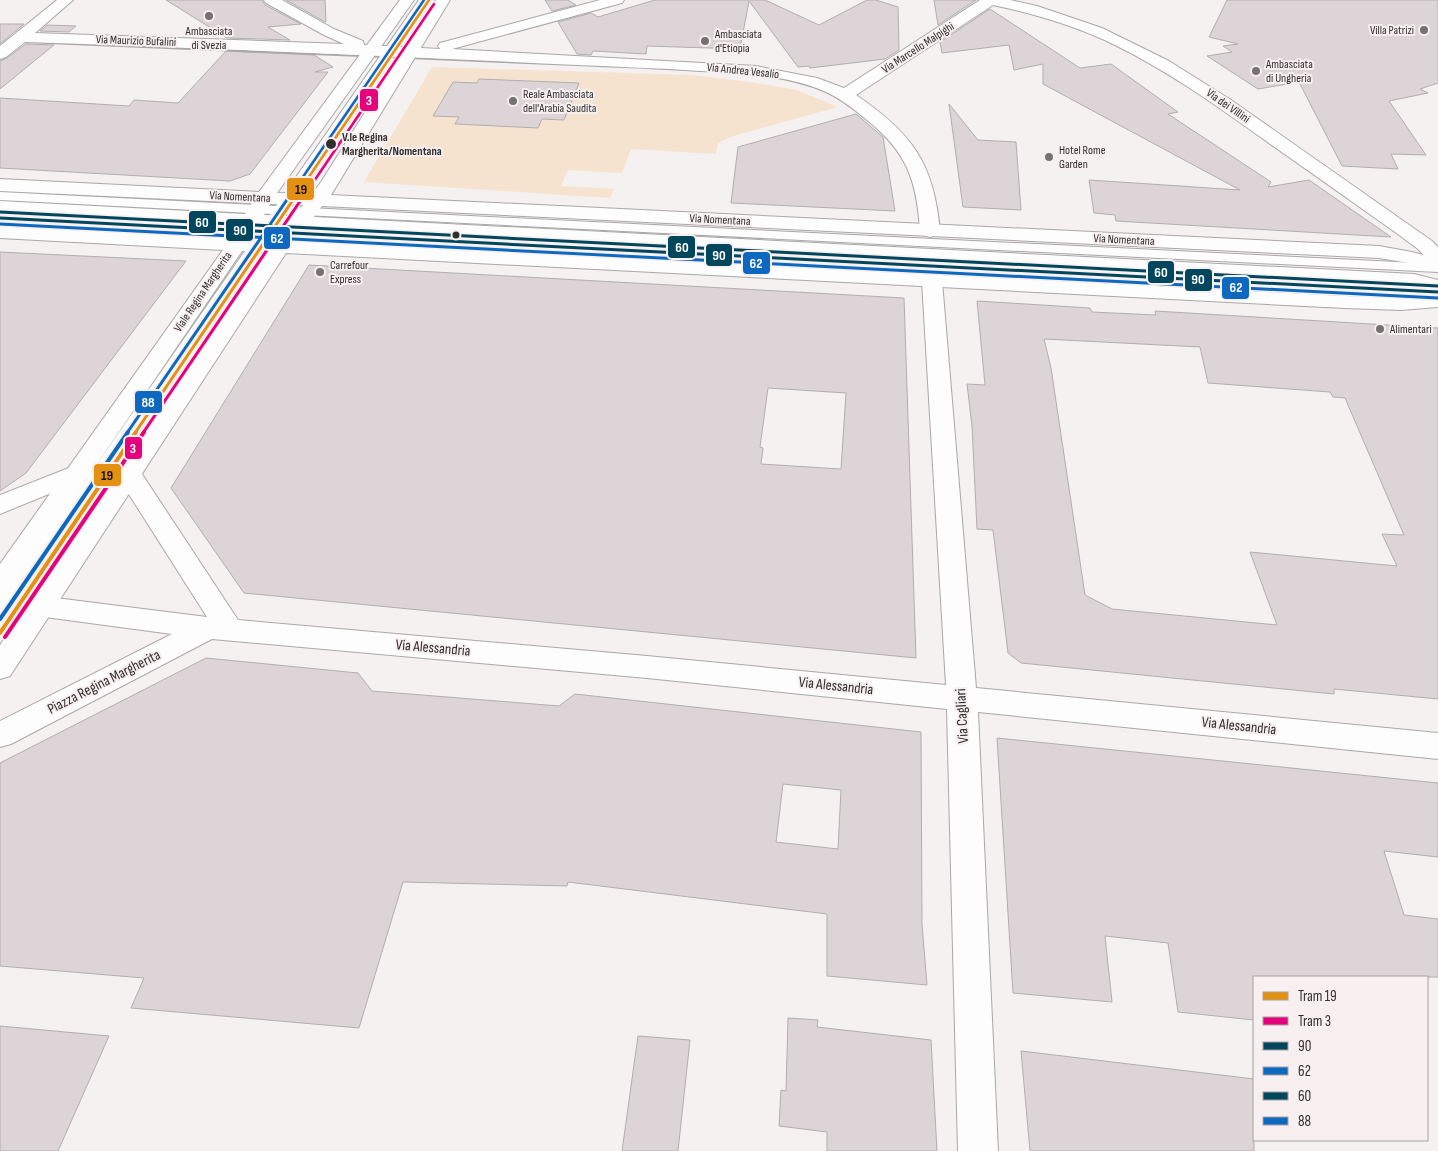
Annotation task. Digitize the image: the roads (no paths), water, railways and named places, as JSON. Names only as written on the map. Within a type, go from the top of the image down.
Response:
[{"type":"street","points":[[0,54],[66,0]]},
{"type":"street","points":[[271,0],[329,32],[372,50]]},
{"type":"street","name":"Viale Regina Margherita","points":[[0,668],[129,474],[372,50],[407,0]]},
{"type":"street","name":"Viale Regina Margherita","points":[[3,602],[79,472],[274,222],[329,185],[443,0]]},
{"type":"street","points":[[470,48],[617,0]]},
{"type":"street","name":"Via Marcello Malpighi","points":[[846,95],[991,0]]},
{"type":"street","name":"Via dei Villini","points":[[991,0],[1047,14],[1091,29],[1130,46],[1176,72],[1217,98],[1402,228],[1425,245],[1438,259]]},
{"type":"street","points":[[310,47],[329,32]]},
{"type":"street","name":"Via Maurizio Bufalini","points":[[22,37],[390,51]]},
{"type":"street","name":"Via Andrea Vesalio","points":[[390,51],[410,52],[470,48],[742,70],[801,79],[829,87],[846,95],[896,136],[916,163],[923,184],[930,231]]},
{"type":"street","name":"Via Nomentana","points":[[0,184],[274,222],[932,281],[1354,303],[1408,304],[1438,301]]},
{"type":"street","name":"Via Nomentana","points":[[0,207],[1414,280],[1438,287]]},
{"type":"street","name":"Via Nomentana","points":[[0,232],[274,222],[930,231],[1379,252],[1412,258],[1438,269]]},
{"type":"street","name":"Via Nomentana","points":[[1414,280],[1438,269]]},
{"type":"street","name":"Via Cagliari","points":[[932,281],[962,698],[978,1151]]},
{"type":"street","points":[[0,505],[79,472]]},
{"type":"street","points":[[129,474],[224,629]]},
{"type":"street","points":[[3,602],[224,629]]},
{"type":"street","name":"Via Alessandria","points":[[224,629],[647,667],[1438,746]]},
{"type":"street","name":"Piazza Regina Margherita","points":[[0,735],[224,629]]},
{"type":"lane","name":"Viale Regina Margherita","points":[[3,602],[274,222],[424,0]]},
{"type":"lane","name":"Via Nomentana","points":[[0,196],[274,222],[1438,292]]},
{"type":"lane","name":"Via Nomentana","points":[[0,218],[274,222],[1438,269]]},
{"type":"tram line","name":"19","points":[[0,633],[429,0]]},
{"type":"tram line","name":"3","points":[[5,637],[434,4]]},
{"type":"place","name":"Ambasciata di Svezia","points":[[209,16]]},
{"type":"place","name":"Villa Patrizi","points":[[1424,30]]},
{"type":"place","name":"Ambasciata d'Etiopia","points":[[705,41]]},
{"type":"place","name":"Ambasciata di Ungheria","points":[[1256,71]]},
{"type":"place","name":"Reale Ambasciata dell'Arabia Saudita","points":[[513,101]]},
{"type":"place","name":"V.le Regina Margherita/Nomentana","points":[[331,144]]},
{"type":"place","name":"Hotel Rome Garden","points":[[1049,157]]},
{"type":"place","name":"Carrefour Express","points":[[320,272]]},
{"type":"place","name":"Alimentari","points":[[1380,329]]}]
